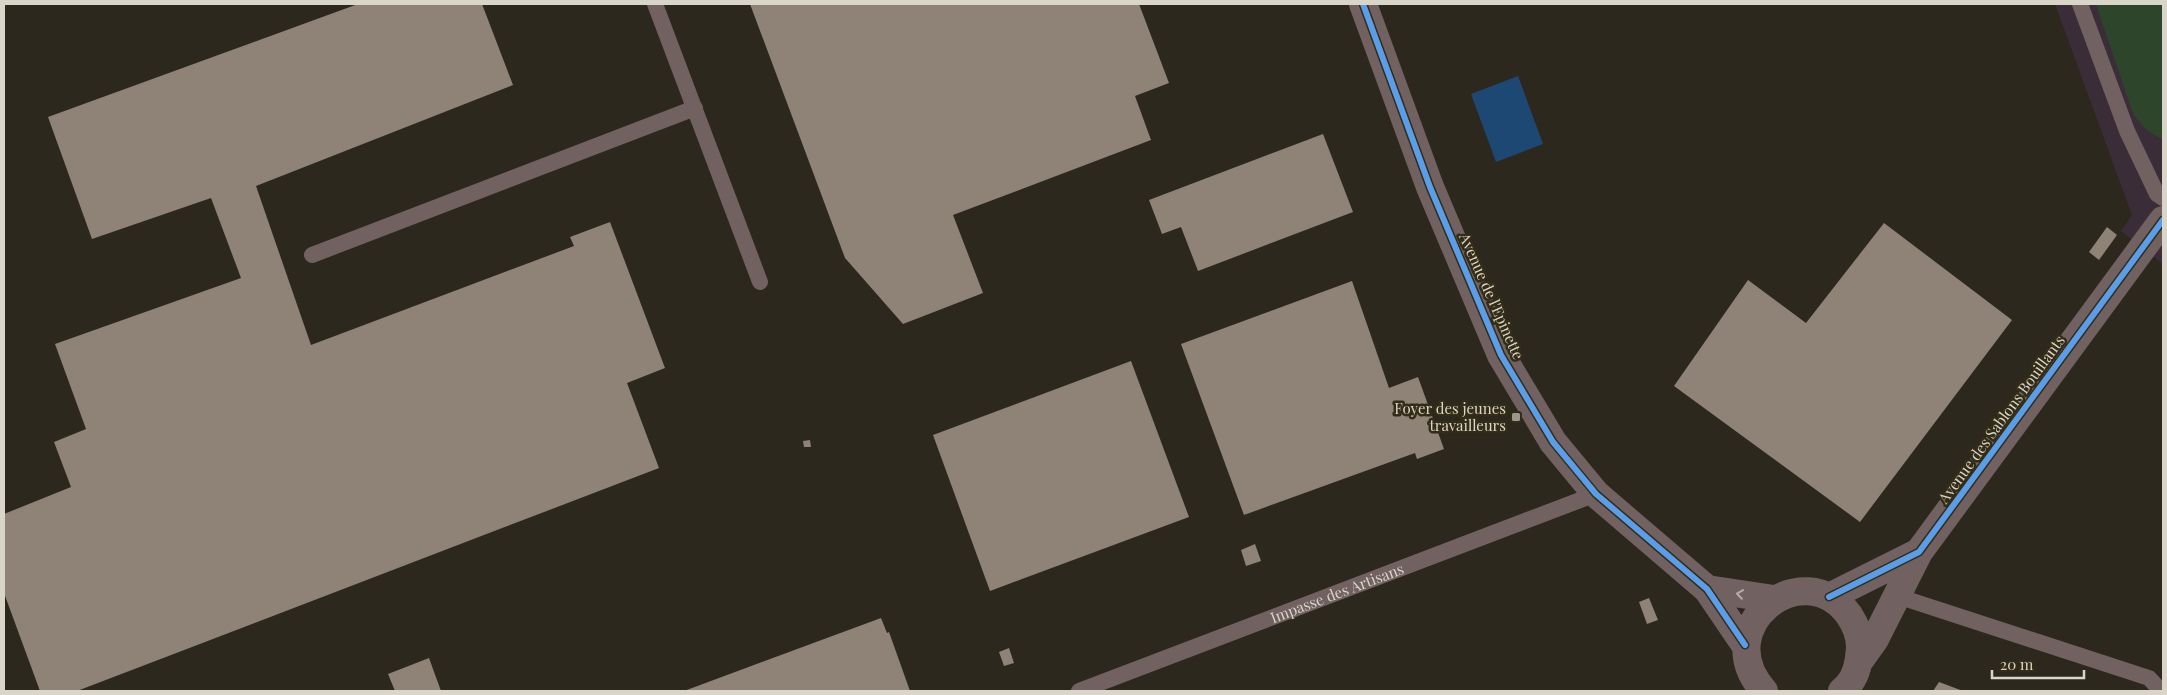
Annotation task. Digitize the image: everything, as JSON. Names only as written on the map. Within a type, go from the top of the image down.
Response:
[{"type":"street","name":"Avenue de l'Epinette","points":[[1363,4],[1430,186],[1501,355],[1553,442],[1596,494],[1707,590],[1746,645]]},
{"type":"street","name":"Avenue des Sablons Bouillants","points":[[1829,597],[1919,552],[2163,220]]},
{"type":"street","points":[[1860,660],[1876,639],[1919,552]]},
{"type":"street","points":[[1707,590],[1774,599]]},
{"type":"street","points":[[1764,691],[1754,681],[1747,664],[1746,645],[1749,627],[1759,611],[1774,599],[1792,592],[1811,592],[1829,597],[1844,609],[1855,624],[1860,642],[1860,660],[1855,676],[1842,691]]},
{"type":"lane","points":[[655,4],[760,282]]},
{"type":"lane","points":[[2080,4],[2127,131],[2157,194],[2163,198]]},
{"type":"lane","points":[[312,255],[694,108]]},
{"type":"lane","name":"Impasse des Artisans","points":[[1079,691],[1596,494]]},
{"type":"lane","points":[[1897,596],[2149,678],[2161,691]]},
{"type":"shaded area","points":[[2055,4],[2163,4],[2163,264],[2121,231],[2132,215]]},
{"type":"green space","points":[[2096,4],[2163,4],[2163,139],[2145,128],[2132,111]]},
{"type":"water","points":[[1518,76],[1543,144],[1496,162],[1471,94]]},
{"type":"building","points":[[358,4],[482,4],[513,85],[256,186],[311,345],[574,246],[570,237],[610,222],[665,368],[627,383],[659,468],[77,691],[40,691],[4,593],[4,514],[71,487],[54,442],[86,429],[55,344],[241,278],[211,198],[92,239],[48,117]]},
{"type":"building","points":[[750,4],[1139,4],[1169,83],[1135,96],[1151,140],[953,215],[983,293],[903,324],[845,258]]},
{"type":"building","points":[[1323,134],[1353,212],[1198,271],[1181,227],[1162,234],[1149,200]]},
{"type":"building","points":[[1884,223],[2012,320],[1860,522],[1674,386],[1748,280],[1806,323]]},
{"type":"building","points":[[2107,227],[2117,235],[2099,260],[2089,252]]},
{"type":"building","points":[[1352,281],[1389,388],[1418,377],[1444,449],[1417,459],[1415,453],[1244,515],[1181,344]]},
{"type":"building","points":[[1131,361],[1189,517],[990,591],[933,435]]},
{"type":"building","points":[[810,440],[811,447],[804,447],[803,441]]},
{"type":"building","points":[[1255,544],[1261,561],[1246,566],[1241,550]]},
{"type":"building","points":[[1649,598],[1658,620],[1647,624],[1639,602]]},
{"type":"building","points":[[881,618],[887,633],[889,632],[910,691],[684,691]]},
{"type":"building","points":[[1009,648],[1014,663],[1004,666],[999,652]]},
{"type":"building","points":[[429,658],[441,691],[395,691],[388,674]]},
{"type":"building","points":[[1939,682],[1963,691],[1933,691]]},
{"type":"cycle path","points":[[1363,4],[1430,187],[1501,355],[1553,442],[1596,494],[1707,589],[1745,645]]},
{"type":"cycle path","points":[[1829,597],[1919,552],[2163,220]]},
{"type":"place","name":"Foyer des jeunes travailleurs","points":[[1516,417]]}]
